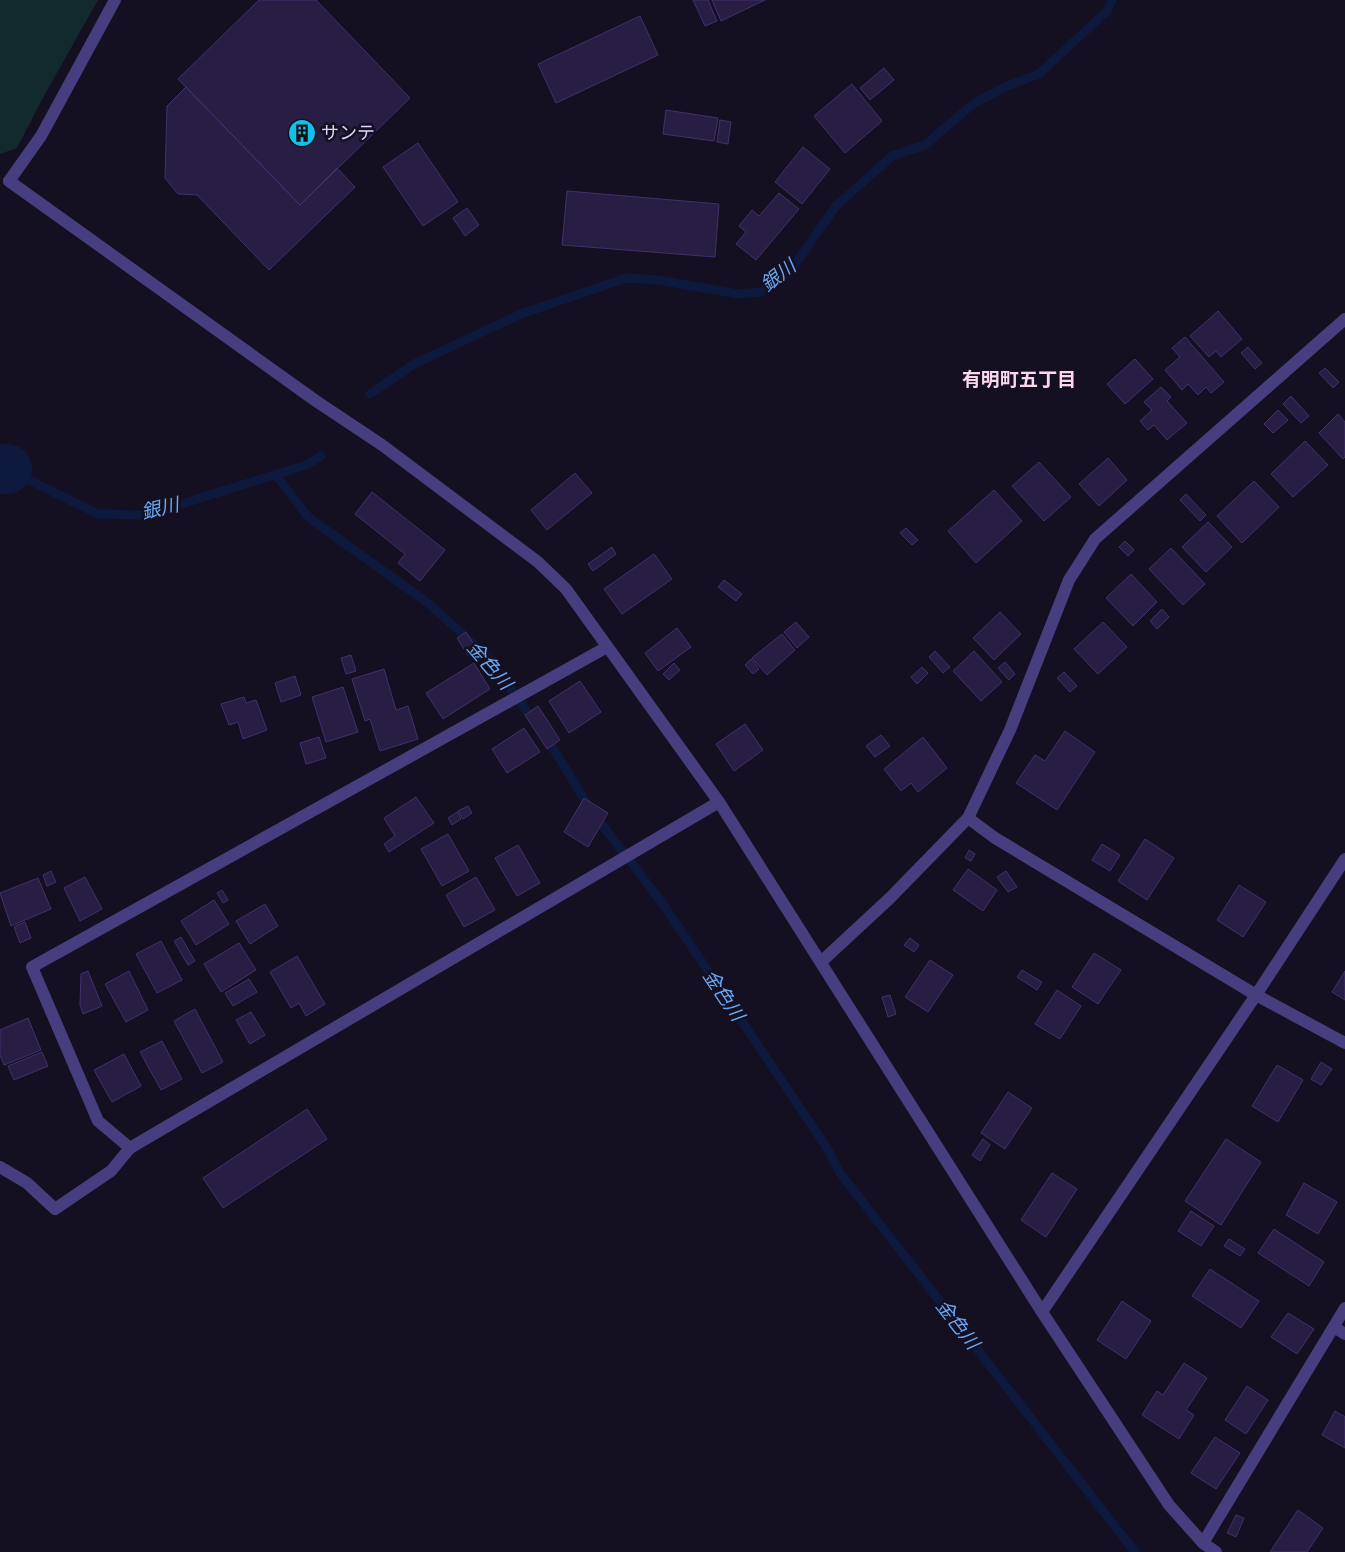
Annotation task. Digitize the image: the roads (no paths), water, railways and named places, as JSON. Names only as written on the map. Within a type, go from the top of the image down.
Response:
[{"type":"street","points":[[115,0],[41,136],[4,178],[382,445],[538,562],[566,589],[718,802],[1042,1312],[1169,1506],[1203,1543],[1216,1552]]},
{"type":"street","points":[[821,962],[890,898],[968,818],[1010,730],[1069,580],[1095,539],[1345,319]]},
{"type":"street","points":[[130,1148],[98,1121],[32,968],[607,647]]},
{"type":"street","points":[[0,1167],[27,1183],[55,1210],[111,1171],[130,1148],[718,802]]},
{"type":"street","points":[[968,818],[995,838],[1256,995],[1345,1043]]},
{"type":"street","points":[[1042,1312],[1256,995],[1345,859]]},
{"type":"street","points":[[1203,1543],[1339,1330],[1345,1308]]},
{"type":"waterway","name":"銀川","points":[[370,394],[414,364],[521,314],[626,278],[659,280],[738,294],[761,292],[793,267],[836,206],[892,156],[925,145],[973,104],[1005,87],[1039,74],[1107,11],[1112,0]]},
{"type":"waterway","name":"銀川","points":[[7,469],[98,514],[146,515],[306,465],[321,456]]},
{"type":"waterway","name":"銀川","points":[[0,469],[7,469]]},
{"type":"waterway","name":"金色川","points":[[276,475],[308,517],[428,603],[488,657],[535,723]]},
{"type":"waterway","name":"金色川","points":[[546,737],[591,810],[663,904],[827,1148],[840,1173],[1135,1552]]},
{"type":"place","name":"サンテ","points":[[302,133]]},
{"type":"district","name":"有明町五丁目","points":[[1019,379]]}]
